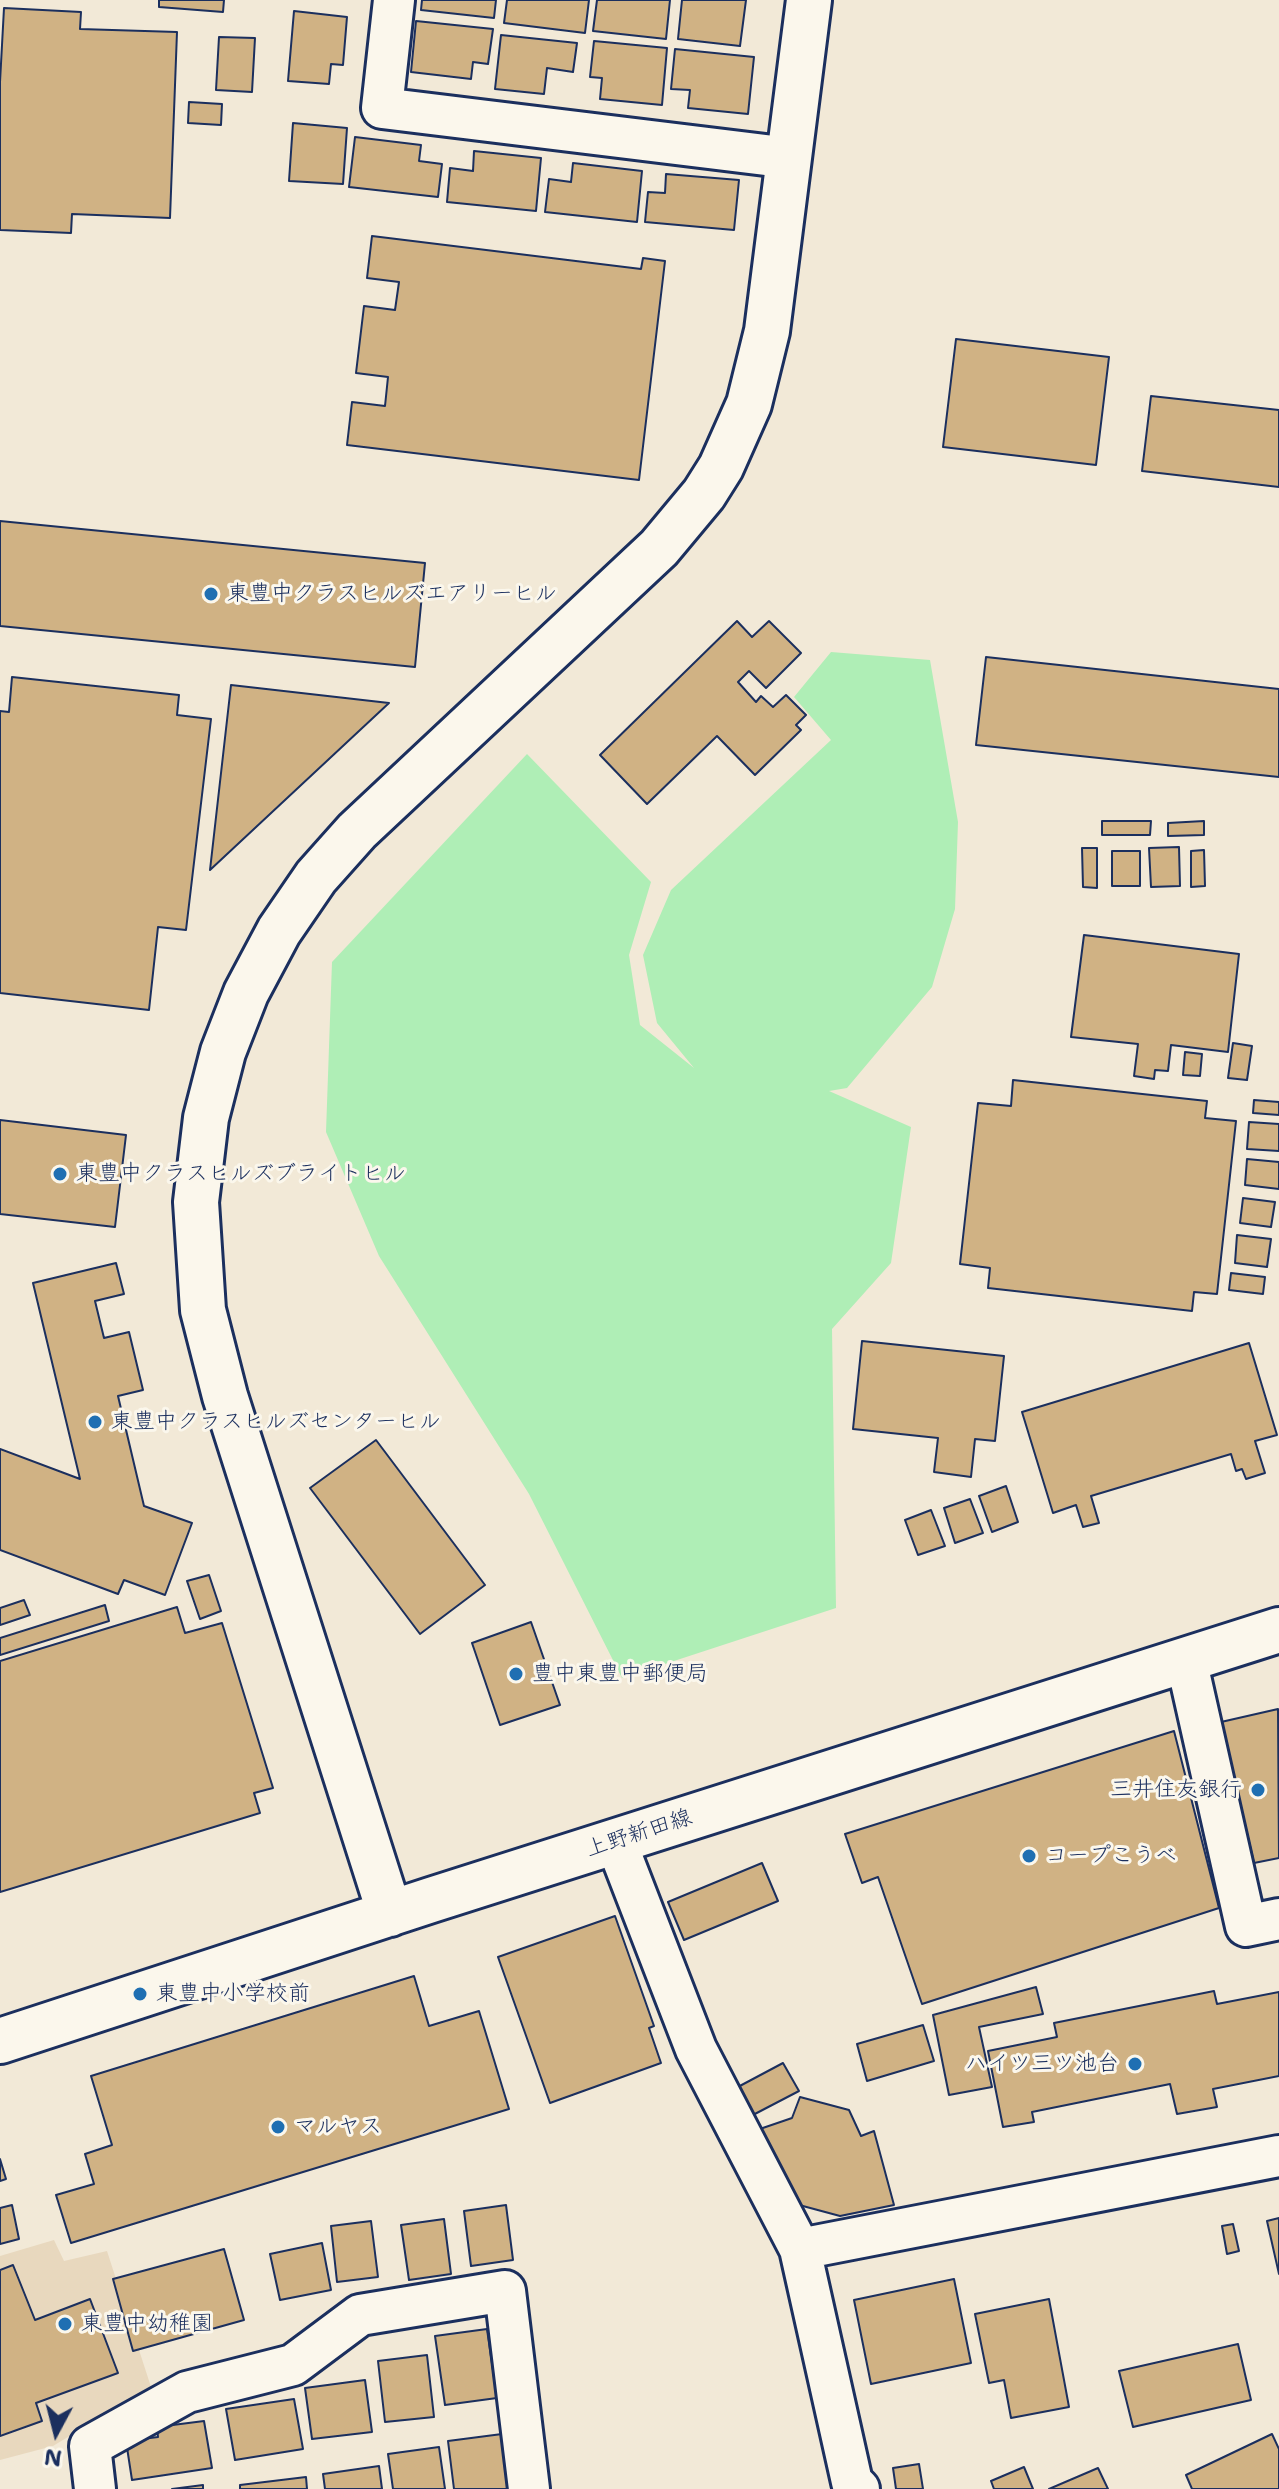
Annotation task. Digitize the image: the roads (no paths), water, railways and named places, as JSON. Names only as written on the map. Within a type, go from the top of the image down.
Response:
[{"type":"street","points":[[394,0],[382,108],[790,158]]},
{"type":"street","points":[[390,1914],[225,1396],[203,1310],[196,1202],[206,1118],[223,1052],[246,993],[279,931],[316,877],[357,831],[659,548],[704,494],[721,467],[749,404],[758,375],[772,300],[809,0]]},
{"type":"street","name":"上野新田線","points":[[0,2041],[1279,1630]]},
{"type":"street","points":[[1186,1659],[1246,1926],[1279,1919]]},
{"type":"street","points":[[616,1842],[696,2049],[800,2249],[846,2487]]},
{"type":"street","points":[[800,2249],[1279,2156]]},
{"type":"street","points":[[95,2489],[90,2446],[187,2392],[293,2365],[360,2315],[505,2291],[529,2489]]},
{"type":"place","name":"東豊中クラスヒルズエアリーヒル","points":[[211,594]]},
{"type":"place","name":"東豊中クラスヒルズブライトヒル","points":[[60,1174]]},
{"type":"place","name":"東豊中クラスヒルズセンターヒル","points":[[95,1422]]},
{"type":"place","name":"豊中東豊中郵便局","points":[[516,1674]]},
{"type":"place","name":"三井住友銀行","points":[[1258,1790]]},
{"type":"place","name":"コープこうべ","points":[[1029,1856]]},
{"type":"place","name":"東豊中小学校前","points":[[140,1994]]},
{"type":"place","name":"ハイツ三ツ池台","points":[[1135,2064]]},
{"type":"place","name":"マルヤス","points":[[278,2127]]},
{"type":"place","name":"東豊中幼稚園","points":[[65,2324]]}]
